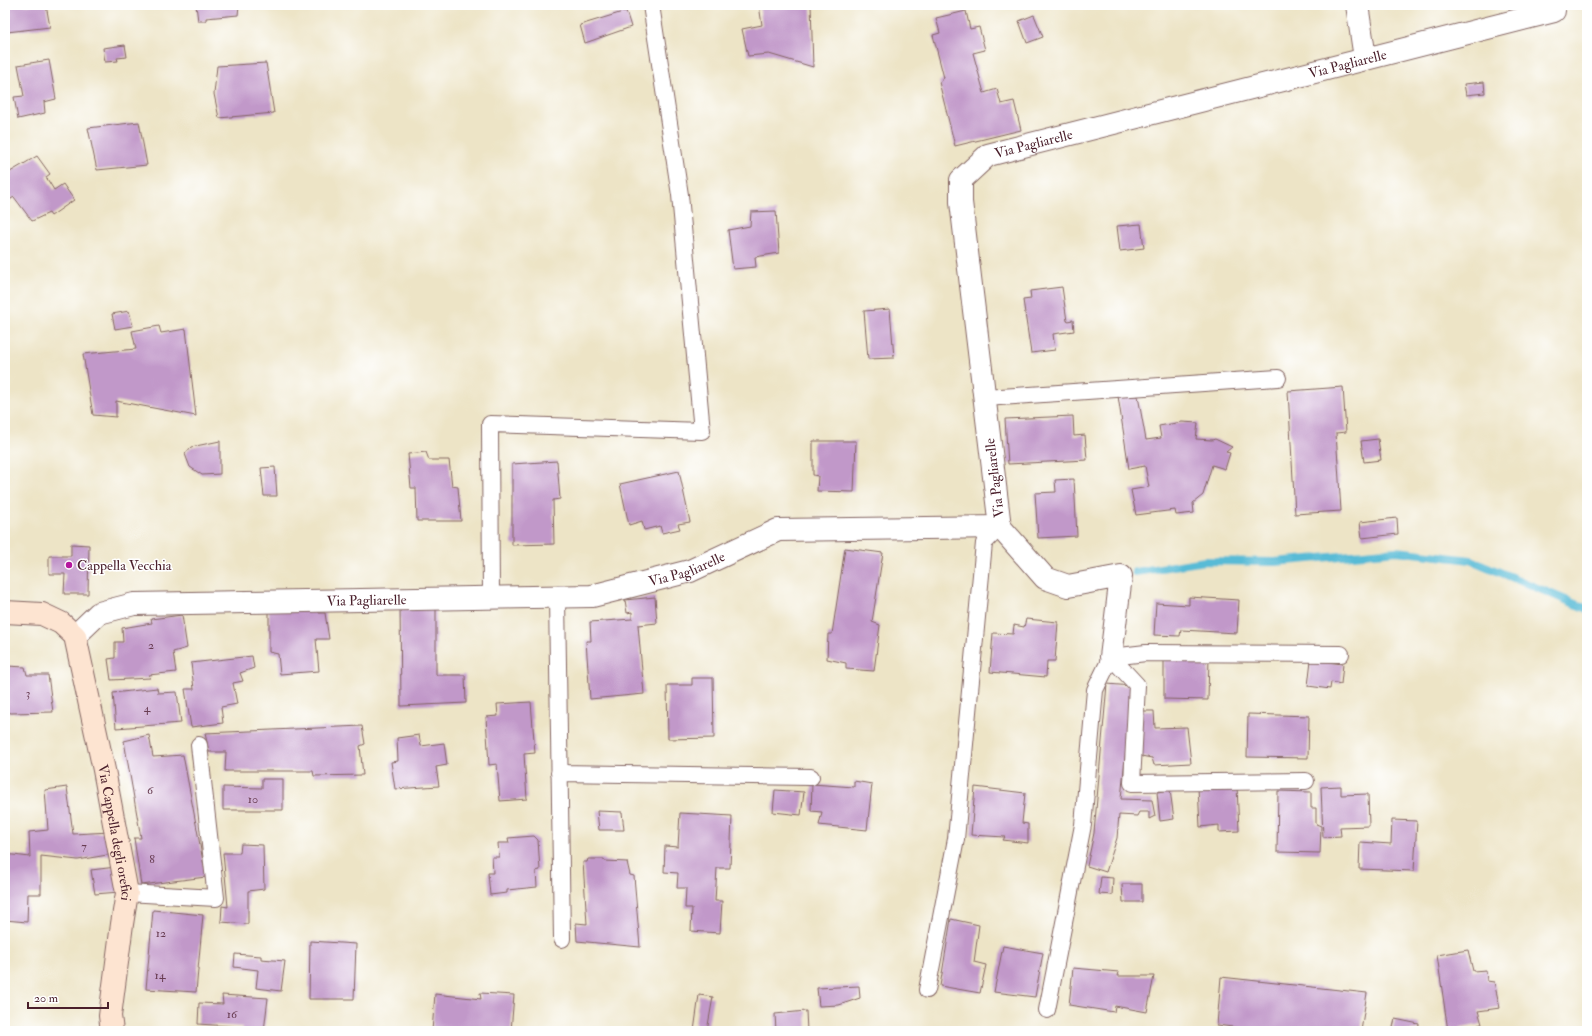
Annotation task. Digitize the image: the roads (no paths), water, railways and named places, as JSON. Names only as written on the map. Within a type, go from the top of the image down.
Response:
[{"type":"street","points":[[1357,5],[1365,58]]},
{"type":"street","name":"Via Pagliarelle","points":[[75,636],[99,613],[134,604],[592,596],[690,571],[778,530],[1000,527],[961,202],[961,180],[988,155],[1554,11],[1554,5]]},
{"type":"street","points":[[1000,527],[1045,578],[1068,586],[1121,576],[1111,657]]},
{"type":"street","points":[[5,612],[42,614],[61,622],[75,636]]},
{"type":"street","name":"Via Cappella degli orefici","points":[[75,636],[104,770],[127,893],[110,1016],[112,1031]]},
{"type":"lane","points":[[491,598],[490,424],[702,431],[680,195],[651,5]]},
{"type":"lane","points":[[984,398],[1278,378]]},
{"type":"lane","points":[[927,990],[956,839],[984,543],[1000,527]]},
{"type":"lane","points":[[557,597],[562,939]]},
{"type":"lane","points":[[1111,657],[1146,653],[1341,654]]},
{"type":"lane","points":[[1111,657],[1137,685],[1132,783],[1306,780]]},
{"type":"lane","points":[[1048,1010],[1083,825],[1095,690],[1111,657]]},
{"type":"lane","points":[[127,893],[216,898],[199,745]]},
{"type":"lane","points":[[560,773],[811,777]]},
{"type":"waterway","points":[[1135,572],[1205,561],[1275,562],[1397,551],[1471,560],[1587,609]]},
{"type":"place","name":"Cappella Vecchia","points":[[69,565]]}]
